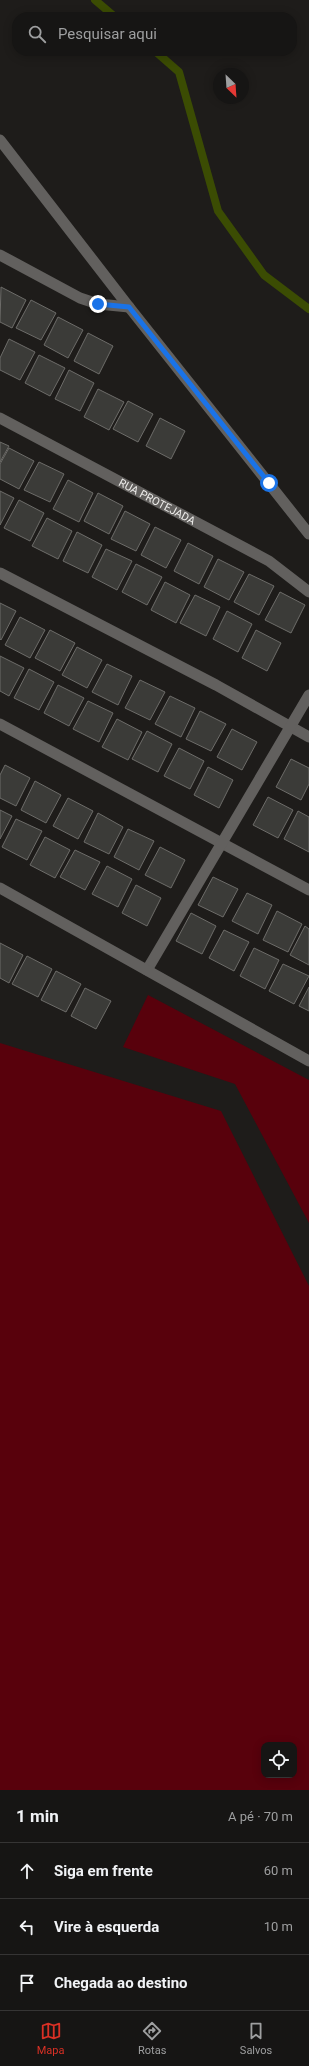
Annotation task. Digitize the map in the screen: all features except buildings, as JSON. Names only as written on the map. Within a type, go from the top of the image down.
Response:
[{"type":"street","points":[[0,140],[129,307],[309,534]]},
{"type":"street","points":[[0,255],[80,298],[98,304],[129,307]]},
{"type":"street","name":"RUA PROTEJADA","points":[[0,418],[269,561],[309,592]]},
{"type":"street","points":[[0,573],[216,685],[309,737]]},
{"type":"street","points":[[147,970],[309,695]]},
{"type":"street","points":[[0,724],[309,890]]},
{"type":"street","points":[[0,888],[309,1061]]},
{"type":"shaded area","points":[[148,995],[309,1080],[309,1223],[235,1084],[123,1047]]},
{"type":"shaded area","points":[[0,1043],[221,1111],[309,1286],[309,1790],[0,1790]]},
{"type":"waterway","points":[[95,0],[109,12]]},
{"type":"waterway","points":[[161,56],[179,72],[218,211],[264,275],[309,309]]},
{"type":"route","points":[[98,304],[129,307],[269,483]]}]
